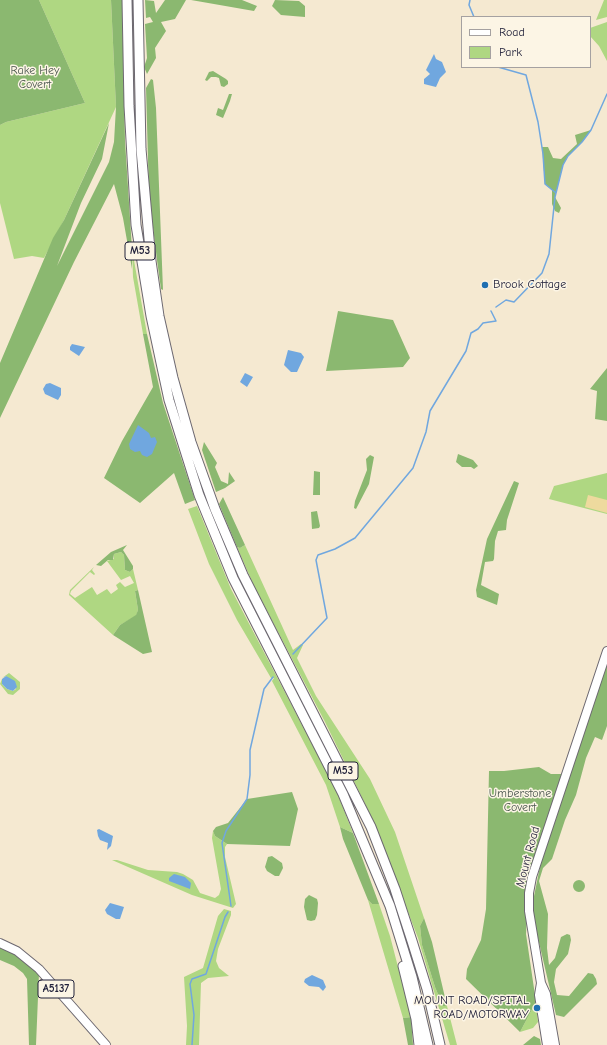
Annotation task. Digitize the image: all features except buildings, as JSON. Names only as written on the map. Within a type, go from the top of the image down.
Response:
[{"type":"highway","name":"M53","points":[[127,0],[129,114],[136,225],[160,364],[233,578],[344,794],[390,906],[412,977],[428,1045]]},
{"type":"highway","name":"M53","points":[[138,0],[141,149],[151,261],[159,316],[173,378],[191,442],[203,493]]},
{"type":"highway","name":"M53","points":[[210,511],[371,827],[395,889],[420,966],[440,1045]]},
{"type":"highway","points":[[390,906],[399,951],[416,1019],[419,1045]]},
{"type":"highway","points":[[420,966],[434,1003],[446,1045]]},
{"type":"main road","name":"Mount Road","points":[[547,1045],[539,995],[540,983],[529,911],[529,893],[532,877],[607,651]]},
{"type":"main road","name":"A5137","points":[[0,943],[17,951],[39,969],[106,1045]]},
{"type":"main road","name":"Mount Road","points":[[540,983],[546,994],[555,1045]]},
{"type":"green space","name":"Rake Hey Covert","points":[[0,0],[39,0],[85,103],[6,122],[0,125]]},
{"type":"green space","points":[[39,0],[111,0],[116,107],[64,220],[44,258],[32,256],[14,259],[0,203],[0,125],[6,122],[85,103]]},
{"type":"green space","points":[[111,0],[122,0],[125,141],[132,269],[123,218],[114,184],[74,262],[0,418],[0,363],[53,238],[64,220],[109,123],[102,159],[81,203],[57,266],[109,162],[114,142],[116,107]]},
{"type":"green space","points":[[145,0],[154,1],[156,13],[165,0],[186,0],[175,19],[161,22],[166,31],[155,48],[156,58],[147,74],[144,67],[147,58],[145,24],[153,22],[150,17],[146,18]]},
{"type":"green space","points":[[191,0],[242,0],[257,6],[254,11]]},
{"type":"green space","points":[[275,0],[299,1],[305,6],[305,17],[281,15],[272,6]]},
{"type":"green space","points":[[604,0],[607,0],[607,17],[596,20]]},
{"type":"green space","points":[[607,22],[607,61],[599,46],[591,37],[591,28]]},
{"type":"green space","points":[[213,71],[226,79],[228,84],[224,87],[221,86],[219,78],[216,77],[211,77],[207,81],[205,80],[209,72]]},
{"type":"green space","points":[[151,79],[153,80],[156,108],[163,290],[161,289],[149,195],[146,88]]},
{"type":"green space","points":[[229,94],[232,94],[223,118],[216,115],[218,108],[223,110]]},
{"type":"green space","points":[[591,130],[582,142],[568,156],[563,165],[555,197],[561,208],[559,213],[555,211],[552,204],[552,190],[545,184],[542,147],[548,147],[553,158],[561,159],[577,144],[575,135]]},
{"type":"green space","points":[[132,249],[147,334],[143,334],[133,277]]},
{"type":"green space","points":[[338,311],[393,320],[410,358],[403,367],[326,371]]},
{"type":"green space","points":[[143,334],[147,334],[163,403],[195,500],[185,504],[174,473],[140,503],[104,478],[122,441],[153,387]]},
{"type":"green space","points":[[607,368],[607,421],[595,419],[597,391],[590,389]]},
{"type":"green space","points":[[204,442],[217,463],[215,467],[221,481],[228,484],[229,472],[235,481],[216,492],[202,450]]},
{"type":"green space","points":[[458,454],[473,460],[478,466],[474,469],[471,467],[462,467],[456,462]]},
{"type":"green space","points":[[370,455],[374,457],[369,484],[356,509],[354,508],[355,501],[367,470],[366,459]]},
{"type":"green space","points":[[314,471],[320,472],[320,495],[313,495]]},
{"type":"green space","points":[[607,473],[607,514],[549,499],[554,486]]},
{"type":"green space","points":[[514,481],[519,483],[507,520],[506,530],[498,531],[495,541],[494,559],[493,561],[485,562],[481,585],[499,594],[497,605],[477,597],[476,590],[487,539]]},
{"type":"green space","points":[[223,497],[245,545],[240,548],[237,547],[219,504]]},
{"type":"green space","points":[[197,506],[231,589],[336,790],[353,833],[340,827],[326,785],[272,681],[274,678],[271,678],[237,620],[209,564],[188,509]]},
{"type":"green space","points":[[317,511],[320,526],[319,528],[312,529],[311,512]]},
{"type":"green space","points":[[127,545],[123,550],[133,566],[133,569],[130,572],[125,570],[124,555],[121,552],[114,554],[113,560],[108,560],[101,566],[96,565],[111,552]]},
{"type":"green space","points":[[245,545],[293,650],[301,644],[303,645],[297,658],[316,696],[370,779],[395,832],[424,918],[420,926],[422,945],[435,987],[443,1006],[447,1006],[457,1045],[450,1045],[418,938],[370,814],[325,722],[254,586],[237,547],[240,548]]},
{"type":"green space","points":[[121,552],[124,555],[125,570],[130,572],[133,569],[138,590],[135,591],[138,610],[136,616],[120,625],[113,635],[69,595],[70,590],[94,567],[92,570],[95,574],[94,575],[90,572],[71,591],[70,594],[75,598],[92,587],[97,595],[107,589],[111,594],[118,589],[116,585],[120,582],[125,587],[134,583],[130,576],[121,580],[107,561],[114,559],[114,554]]},
{"type":"green space","points":[[138,590],[152,652],[143,654],[113,635],[120,625],[136,615],[138,610],[135,591]]},
{"type":"green space","points":[[607,660],[607,726],[602,740],[595,737],[586,758],[576,795],[565,820],[552,859],[543,868],[539,881],[548,914],[547,948],[549,965],[555,958],[561,937],[567,934],[570,935],[571,940],[568,954],[556,969],[554,982],[557,995],[569,996],[588,973],[593,974],[597,984],[564,1017],[556,1015],[534,921],[533,901],[543,852],[556,819]]},
{"type":"green space","points":[[9,673],[20,682],[20,689],[13,695],[8,694],[0,684],[2,679],[2,684],[7,689],[13,691],[16,689],[6,676],[2,678]]},
{"type":"green space","name":"Umberstone Covert","points":[[539,767],[551,774],[562,774],[529,879],[526,934],[536,1002],[520,1032],[466,979],[467,969],[481,940],[486,909],[489,771]]},
{"type":"green space","points":[[292,792],[298,809],[290,846],[227,844],[215,836],[213,831],[216,827],[228,823],[247,799]]},
{"type":"green space","points":[[340,827],[353,833],[379,904],[372,904],[368,900],[343,839]]},
{"type":"green space","points":[[213,831],[215,836],[227,844],[225,847],[225,857],[236,904],[233,908],[192,895],[112,860],[117,860],[148,870],[177,872],[183,874],[193,880],[200,893],[215,898],[219,895],[221,889],[212,838]]},
{"type":"green space","points":[[272,856],[282,863],[283,868],[279,876],[275,876],[267,871],[265,867],[268,857]]},
{"type":"green space","points":[[577,880],[581,880],[585,886],[581,892],[577,892],[573,888],[573,884]]},
{"type":"green space","points":[[309,895],[317,899],[318,903],[317,915],[315,920],[311,921],[307,920],[304,907],[305,899]]},
{"type":"green space","points":[[368,900],[372,904],[379,904],[390,936],[411,1017],[403,1018]]},
{"type":"green space","points":[[224,909],[231,911],[231,915],[218,949],[216,961],[219,968],[229,976],[208,978],[201,983],[199,1045],[186,1045],[187,1026],[184,977],[203,968],[218,916]]},
{"type":"green space","points":[[424,918],[432,942],[447,1006],[443,1006],[435,987],[422,945],[420,926]]},
{"type":"green space","points":[[0,946],[18,955],[39,973],[36,1045],[29,1045],[27,979],[23,973],[14,966],[0,960]]},
{"type":"green space","points":[[536,1002],[538,1022],[533,1028],[520,1032]]},
{"type":"green space","points":[[411,1017],[413,1045],[408,1045],[403,1018]]},
{"type":"green space","points":[[534,1036],[540,1039],[541,1045],[523,1045]]},
{"type":"sand","points":[[588,495],[607,500],[607,513],[585,507]]},
{"type":"water","points":[[434,54],[436,59],[442,62],[446,72],[440,78],[436,87],[424,84],[424,79],[430,74],[426,70]]},
{"type":"water","points":[[72,344],[85,347],[79,356],[70,350]]},
{"type":"water","points":[[288,350],[301,353],[304,357],[297,372],[291,372],[284,365]]},
{"type":"water","points":[[245,373],[253,377],[247,387],[240,382]]},
{"type":"water","points":[[50,383],[61,388],[61,395],[58,400],[45,394],[43,389],[46,384]]},
{"type":"water","points":[[138,425],[149,433],[151,438],[155,437],[157,442],[152,454],[147,457],[142,455],[140,451],[135,452],[130,449],[129,444]]},
{"type":"water","points":[[6,676],[15,681],[17,687],[13,691],[7,689],[2,684],[2,679]]},
{"type":"water","points":[[99,829],[113,836],[111,846],[107,850],[108,843],[100,840],[98,836],[97,830]]},
{"type":"water","points":[[174,874],[185,877],[191,883],[190,889],[169,881],[169,878]]},
{"type":"water","points":[[110,903],[124,907],[120,919],[116,919],[107,914],[105,910]]},
{"type":"water","points":[[312,975],[323,980],[326,987],[323,991],[319,987],[309,986],[304,982],[305,979]]},
{"type":"waterway","points":[[470,0],[469,5],[474,16]]},
{"type":"waterway","points":[[502,68],[526,75],[538,122],[543,154],[545,184],[556,193]]},
{"type":"waterway","points":[[496,307],[506,300],[514,302],[542,273],[549,254],[555,197],[563,165],[568,156],[582,142],[591,130],[607,94]]},
{"type":"waterway","points":[[293,654],[327,618],[316,560],[318,555],[335,549],[355,538],[413,468],[426,432],[430,411],[466,351],[471,333],[478,329],[483,323],[496,321],[491,311]]},
{"type":"waterway","points":[[231,906],[222,843],[226,831],[247,799],[250,775],[250,750],[264,689],[273,677]]},
{"type":"waterway","points":[[192,1045],[194,1015],[190,984],[192,979],[206,974],[228,912]]},
{"type":"place","name":"Brook Cottage","points":[[485,285]]},
{"type":"place","name":"MOUNT ROAD/SPITAL ROAD/MOTORWAY","points":[[537,1008]]}]
